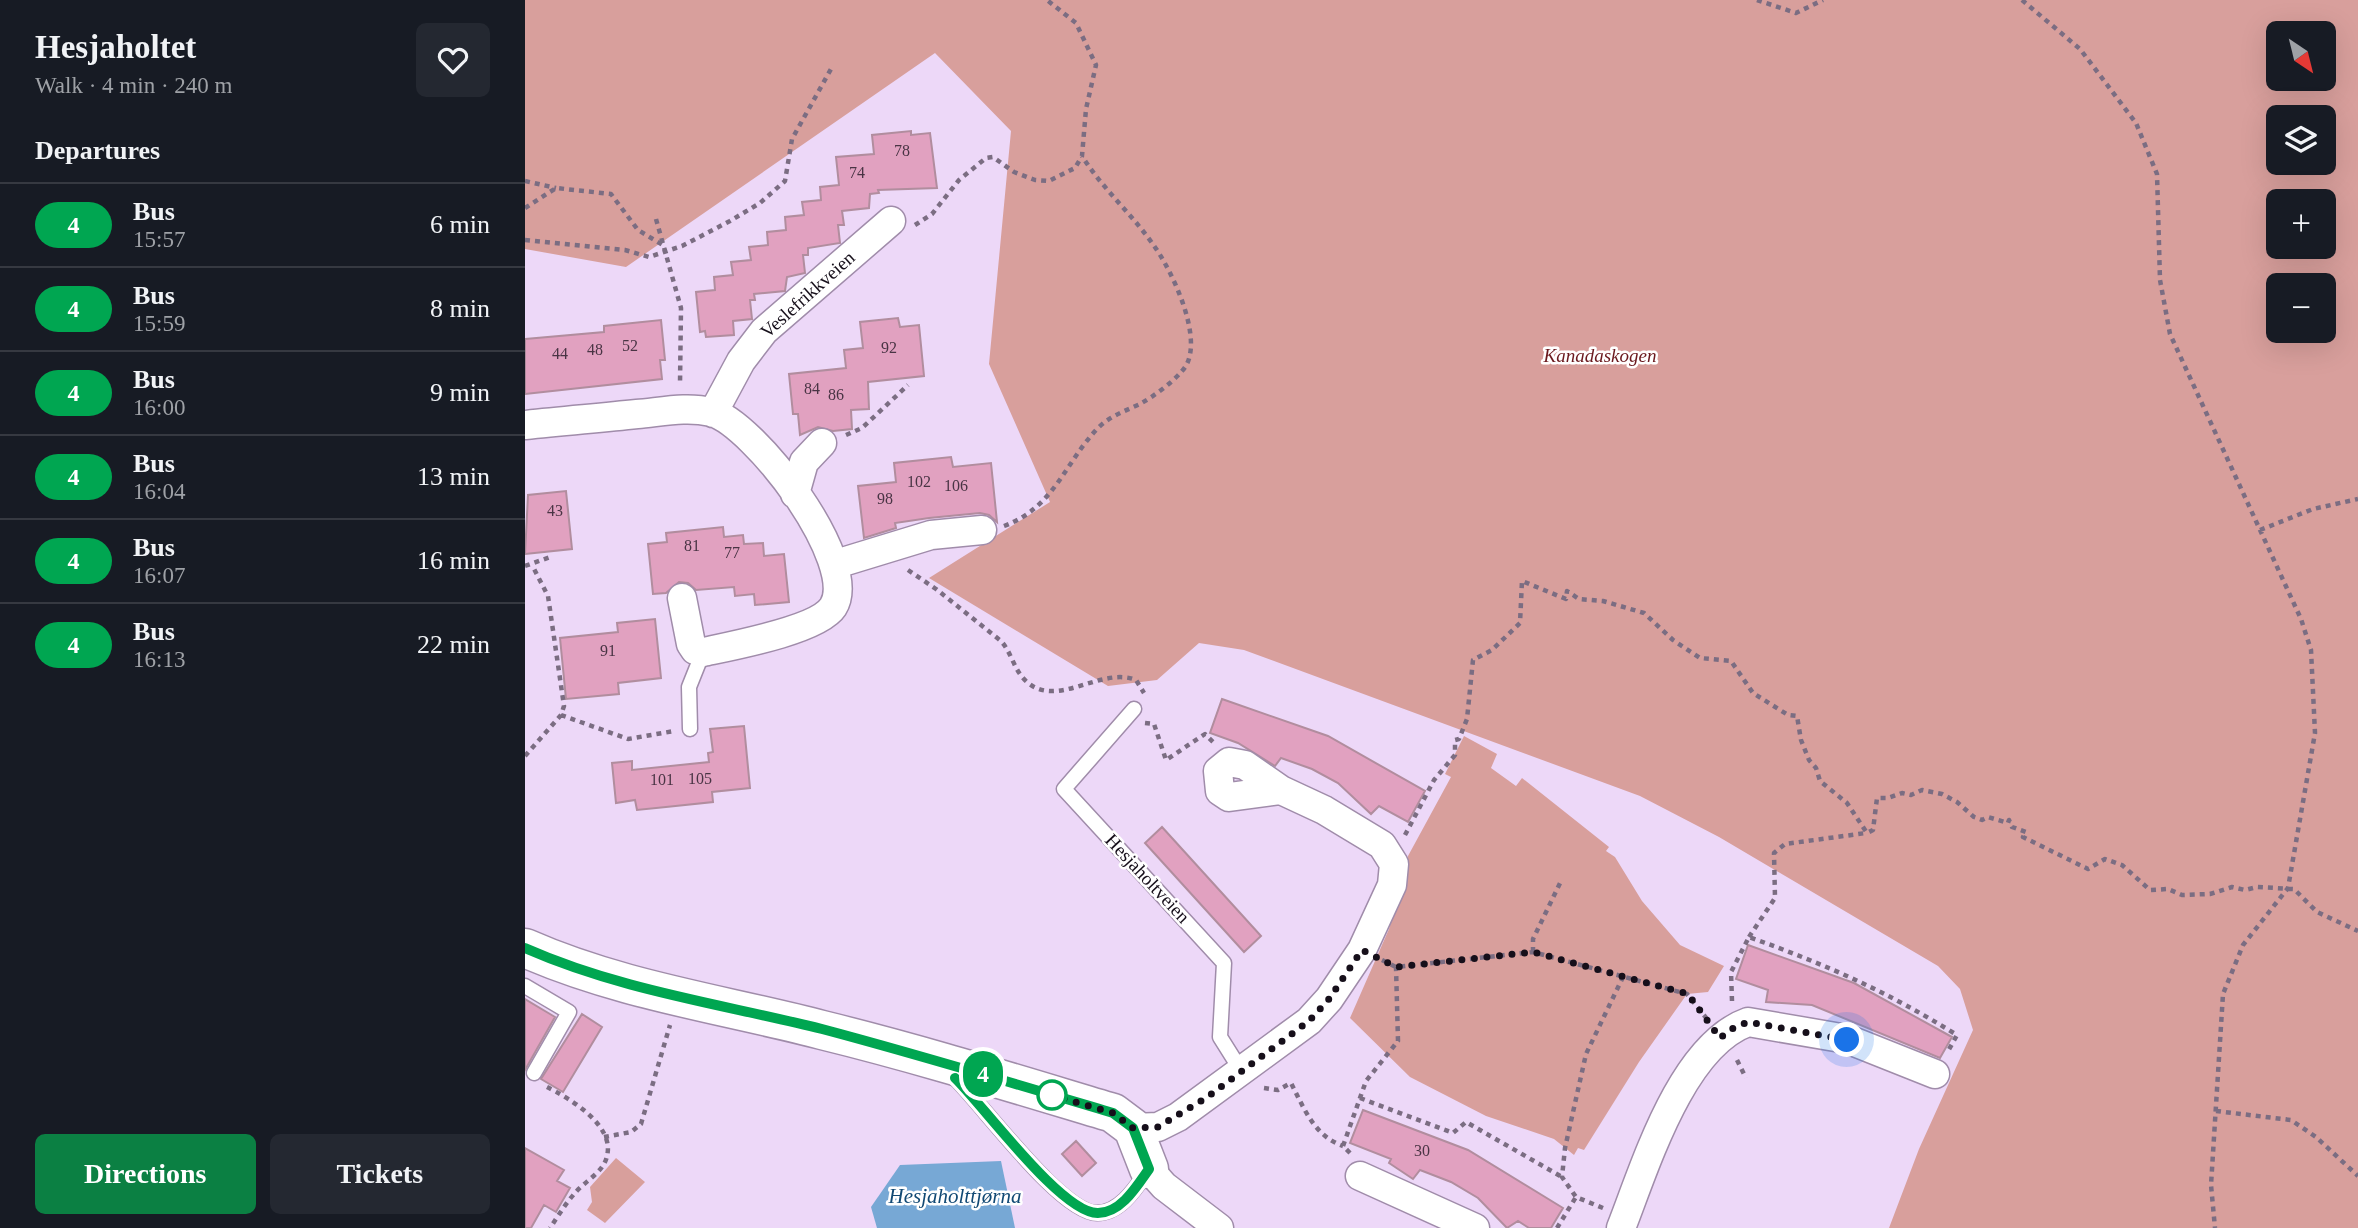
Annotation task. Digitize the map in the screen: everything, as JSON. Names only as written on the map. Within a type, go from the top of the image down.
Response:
[{"type":"main road","points":[[525,948],[571,968],[678,998],[820,1029],[1113,1113],[1133,1128],[1156,1178]]},
{"type":"street","name":"Veslefrikkveien","points":[[713,413],[741,361],[764,331],[891,221]]},
{"type":"street","points":[[525,425],[683,410],[713,413],[727,418],[747,433],[795,494],[822,535],[836,564],[840,586],[837,598],[823,618],[761,639],[703,652],[695,650],[687,636],[683,598]]},
{"type":"street","points":[[795,494],[804,463],[822,443]]},
{"type":"street","points":[[836,564],[931,535],[982,530]]},
{"type":"street","points":[[1133,1128],[1158,1127],[1247,1079],[1309,1021],[1329,999],[1362,950],[1392,885],[1394,864],[1382,845],[1366,833],[1281,790]]},
{"type":"street","points":[[1623,1223],[1665,1117],[1693,1071],[1720,1038],[1735,1027],[1748,1022],[1847,1040],[1935,1074]]},
{"type":"street","points":[[1360,1176],[1475,1228]]},
{"type":"street","points":[[1156,1178],[1219,1228]]},
{"type":"lane","points":[[690,729],[689,687],[703,652]]},
{"type":"lane","name":"Hesjaholtveien","points":[[1134,709],[1064,789],[1224,963],[1220,1037],[1247,1079]]},
{"type":"lane","points":[[525,986],[569,1012],[534,1073]]},
{"type":"lane","points":[[935,1060],[974,1097],[1054,1188],[1081,1208],[1098,1213],[1117,1206],[1156,1178]]},
{"type":"path","points":[[891,221],[916,225],[932,214],[965,174],[986,158],[993,158],[1014,172],[1035,180],[1049,181],[1075,169],[1082,156],[1086,109],[1094,85],[1096,65],[1076,23],[1047,0]]},
{"type":"path","points":[[1756,0],[1796,13],[1823,0]]},
{"type":"path","points":[[2022,0],[2080,49],[2136,123],[2157,174],[2160,280],[2170,334],[2301,619],[2311,650],[2315,733],[2288,888],[2243,945],[2223,994],[2211,1185],[2215,1228]]},
{"type":"path","points":[[525,240],[625,250],[649,257],[745,213],[785,181],[792,139],[831,69]]},
{"type":"path","points":[[982,530],[1019,521],[1038,507],[1062,480],[1104,422],[1142,403],[1184,370],[1190,358],[1192,331],[1171,274],[1152,242],[1101,185],[1082,156]]},
{"type":"path","points":[[525,181],[557,188],[611,194],[638,230],[666,249]]},
{"type":"path","points":[[525,208],[557,188]]},
{"type":"path","points":[[656,219],[681,307],[683,410]]},
{"type":"path","points":[[822,443],[862,428],[908,385]]},
{"type":"path","points":[[2260,530],[2313,509],[2358,499]]},
{"type":"path","points":[[882,550],[1001,641],[1010,651],[1026,681],[1039,690],[1058,691],[1119,676],[1136,680],[1144,692],[1134,709]]},
{"type":"path","points":[[525,566],[553,556]]},
{"type":"path","points":[[525,756],[561,715],[563,706],[548,596],[532,565]]},
{"type":"path","points":[[1394,864],[1410,822],[1434,780],[1455,755],[1455,740],[1459,738],[1467,719],[1473,660],[1492,650],[1520,622],[1522,581],[1559,598],[1566,599],[1567,591],[1579,599],[1603,600],[1644,614],[1673,640],[1700,657],[1731,661],[1753,692],[1788,715],[1797,716],[1801,740],[1809,760],[1817,768],[1820,781],[1846,803],[1867,833]]},
{"type":"path","points":[[561,715],[628,739],[690,729]]},
{"type":"path","points":[[1151,725],[1154,724],[1166,760],[1183,748]]},
{"type":"path","points":[[1362,950],[1396,967],[1533,952],[1688,994],[1720,1038],[1733,1011],[1731,972],[1749,937],[1775,898],[1774,853],[1785,844],[1867,833],[1873,830],[1877,797],[1888,798],[1902,793],[1911,795],[1922,790],[1957,802],[1974,817],[1982,820],[1988,817],[2008,823],[2009,820],[2011,827],[2026,832],[2023,837],[2088,869],[2105,859],[2122,865],[2150,890],[2168,889],[2182,895],[2210,894],[2232,887],[2245,890],[2256,887],[2294,889],[2317,912],[2358,932]]},
{"type":"path","points":[[1533,952],[1533,939],[1561,881]]},
{"type":"path","points":[[1749,937],[1829,966],[1886,993],[1957,1035],[1935,1074]]},
{"type":"path","points":[[1343,1146],[1366,1081],[1395,1047],[1399,1036],[1396,967]]},
{"type":"path","points":[[1562,1177],[1565,1148],[1586,1054],[1623,977]]},
{"type":"path","points":[[604,1137],[637,1128],[678,998]]},
{"type":"path","points":[[1740,1064],[1746,1078]]},
{"type":"path","points":[[534,1073],[533,1081],[587,1111],[604,1137],[607,1158],[589,1182],[577,1191],[550,1228]]},
{"type":"path","points":[[1247,1079],[1278,1090],[1291,1083],[1308,1118],[1328,1141],[1343,1146],[1363,1167],[1360,1176]]},
{"type":"path","points":[[1360,1098],[1453,1133],[1466,1122],[1562,1177],[1576,1197],[1623,1223]]},
{"type":"path","points":[[2216,1111],[2291,1120],[2316,1137],[2358,1176]]},
{"type":"path","points":[[1557,1228],[1576,1197]]},
{"type":"green space","name":"Kanadaskogen","points":[[525,0],[2358,0],[2358,1228],[1889,1228],[1919,1149],[1973,1030],[1960,989],[1938,966],[1719,837],[1640,796],[1244,650],[1199,643],[1157,680],[1108,686],[929,578],[1050,502],[989,364],[1011,131],[935,53],[626,267],[525,249]]},
{"type":"green space","points":[[1464,736],[1497,754],[1491,768],[1516,786],[1522,778],[1609,847],[1606,851],[1615,857],[1642,901],[1680,945],[1724,966],[1708,992],[1687,994],[1639,1062],[1584,1150],[1578,1148],[1574,1155],[1554,1139],[1486,1116],[1410,1077],[1350,1018],[1389,929],[1408,856],[1451,777],[1445,774]]},
{"type":"green space","points":[[616,1158],[645,1182],[605,1223],[587,1210],[592,1202],[590,1187]]},
{"type":"water","name":"Hesjaholttjørna","points":[[1001,1161],[1015,1228],[877,1228],[871,1207],[900,1165]]},
{"type":"building","points":[[911,131],[911,135],[930,133],[937,188],[878,190],[879,193],[870,194],[869,208],[842,211],[844,225],[838,225],[840,243],[808,248],[808,255],[803,255],[805,273],[787,277],[785,291],[754,294],[755,300],[750,300],[752,319],[733,321],[734,335],[706,337],[705,331],[700,332],[696,292],[715,290],[714,277],[733,275],[731,262],[751,260],[749,247],[768,245],[767,232],[786,230],[785,217],[804,215],[802,202],[821,200],[820,187],[839,185],[836,157],[874,154],[872,135]]},
{"type":"building","points":[[898,318],[900,327],[919,325],[924,376],[868,382],[869,409],[851,410],[852,429],[833,431],[818,427],[800,435],[798,414],[793,414],[789,374],[846,368],[844,350],[863,348],[860,322]]},
{"type":"building","points":[[661,320],[665,360],[660,360],[662,379],[525,394],[525,339],[604,332],[604,326]]},
{"type":"building","points":[[951,457],[953,467],[991,463],[997,522],[989,515],[980,513],[929,518],[895,523],[896,528],[864,538],[858,486],[896,482],[894,463]]},
{"type":"building","points":[[566,491],[572,549],[525,554],[528,495]]},
{"type":"building","points":[[723,527],[724,537],[743,535],[744,544],[763,543],[764,556],[784,554],[789,602],[755,605],[754,594],[735,596],[734,587],[696,590],[688,583],[679,582],[666,593],[653,594],[648,544],[667,542],[666,533]]},
{"type":"building","points":[[655,619],[661,678],[618,683],[619,694],[566,699],[560,638],[618,632],[617,623]]},
{"type":"building","points":[[1222,699],[1328,736],[1425,791],[1408,822],[1379,806],[1371,814],[1338,783],[1312,769],[1281,758],[1275,766],[1238,743],[1210,733]]},
{"type":"building","points":[[744,726],[750,788],[712,792],[713,802],[637,810],[635,800],[616,803],[612,763],[632,761],[632,770],[709,762],[708,753],[713,752],[710,729]]},
{"type":"building","points":[[1162,827],[1261,936],[1244,952],[1145,843]]},
{"type":"building","points":[[1748,945],[1854,983],[1952,1037],[1940,1058],[1812,1005],[1766,1002],[1768,990],[1736,979]]},
{"type":"building","points":[[525,999],[555,1017],[525,1070]]},
{"type":"building","points":[[582,1014],[602,1027],[563,1092],[541,1079]]},
{"type":"building","points":[[1363,1110],[1468,1150],[1563,1208],[1551,1228],[1529,1228],[1518,1221],[1507,1228],[1478,1198],[1451,1182],[1420,1170],[1413,1179],[1389,1163],[1391,1159],[1350,1143]]},
{"type":"building","points":[[1076,1141],[1096,1163],[1082,1176],[1062,1154]]},
{"type":"building","points":[[525,1148],[564,1170],[557,1181],[570,1188],[556,1212],[544,1205],[531,1228],[525,1228]]},
{"type":"bus line","name":"4","points":[[525,948],[571,968],[644,989],[820,1029],[1113,1113],[1133,1128],[1149,1169],[1132,1194],[1117,1206],[1098,1213],[1081,1208],[1054,1188],[955,1078]]},
{"type":"route","points":[[1052,1095],[1113,1113],[1133,1128],[1158,1127],[1206,1098],[1309,1021],[1329,999],[1362,950],[1396,967],[1533,952],[1688,994],[1720,1038],[1735,1027],[1748,1022],[1847,1040]]}]
